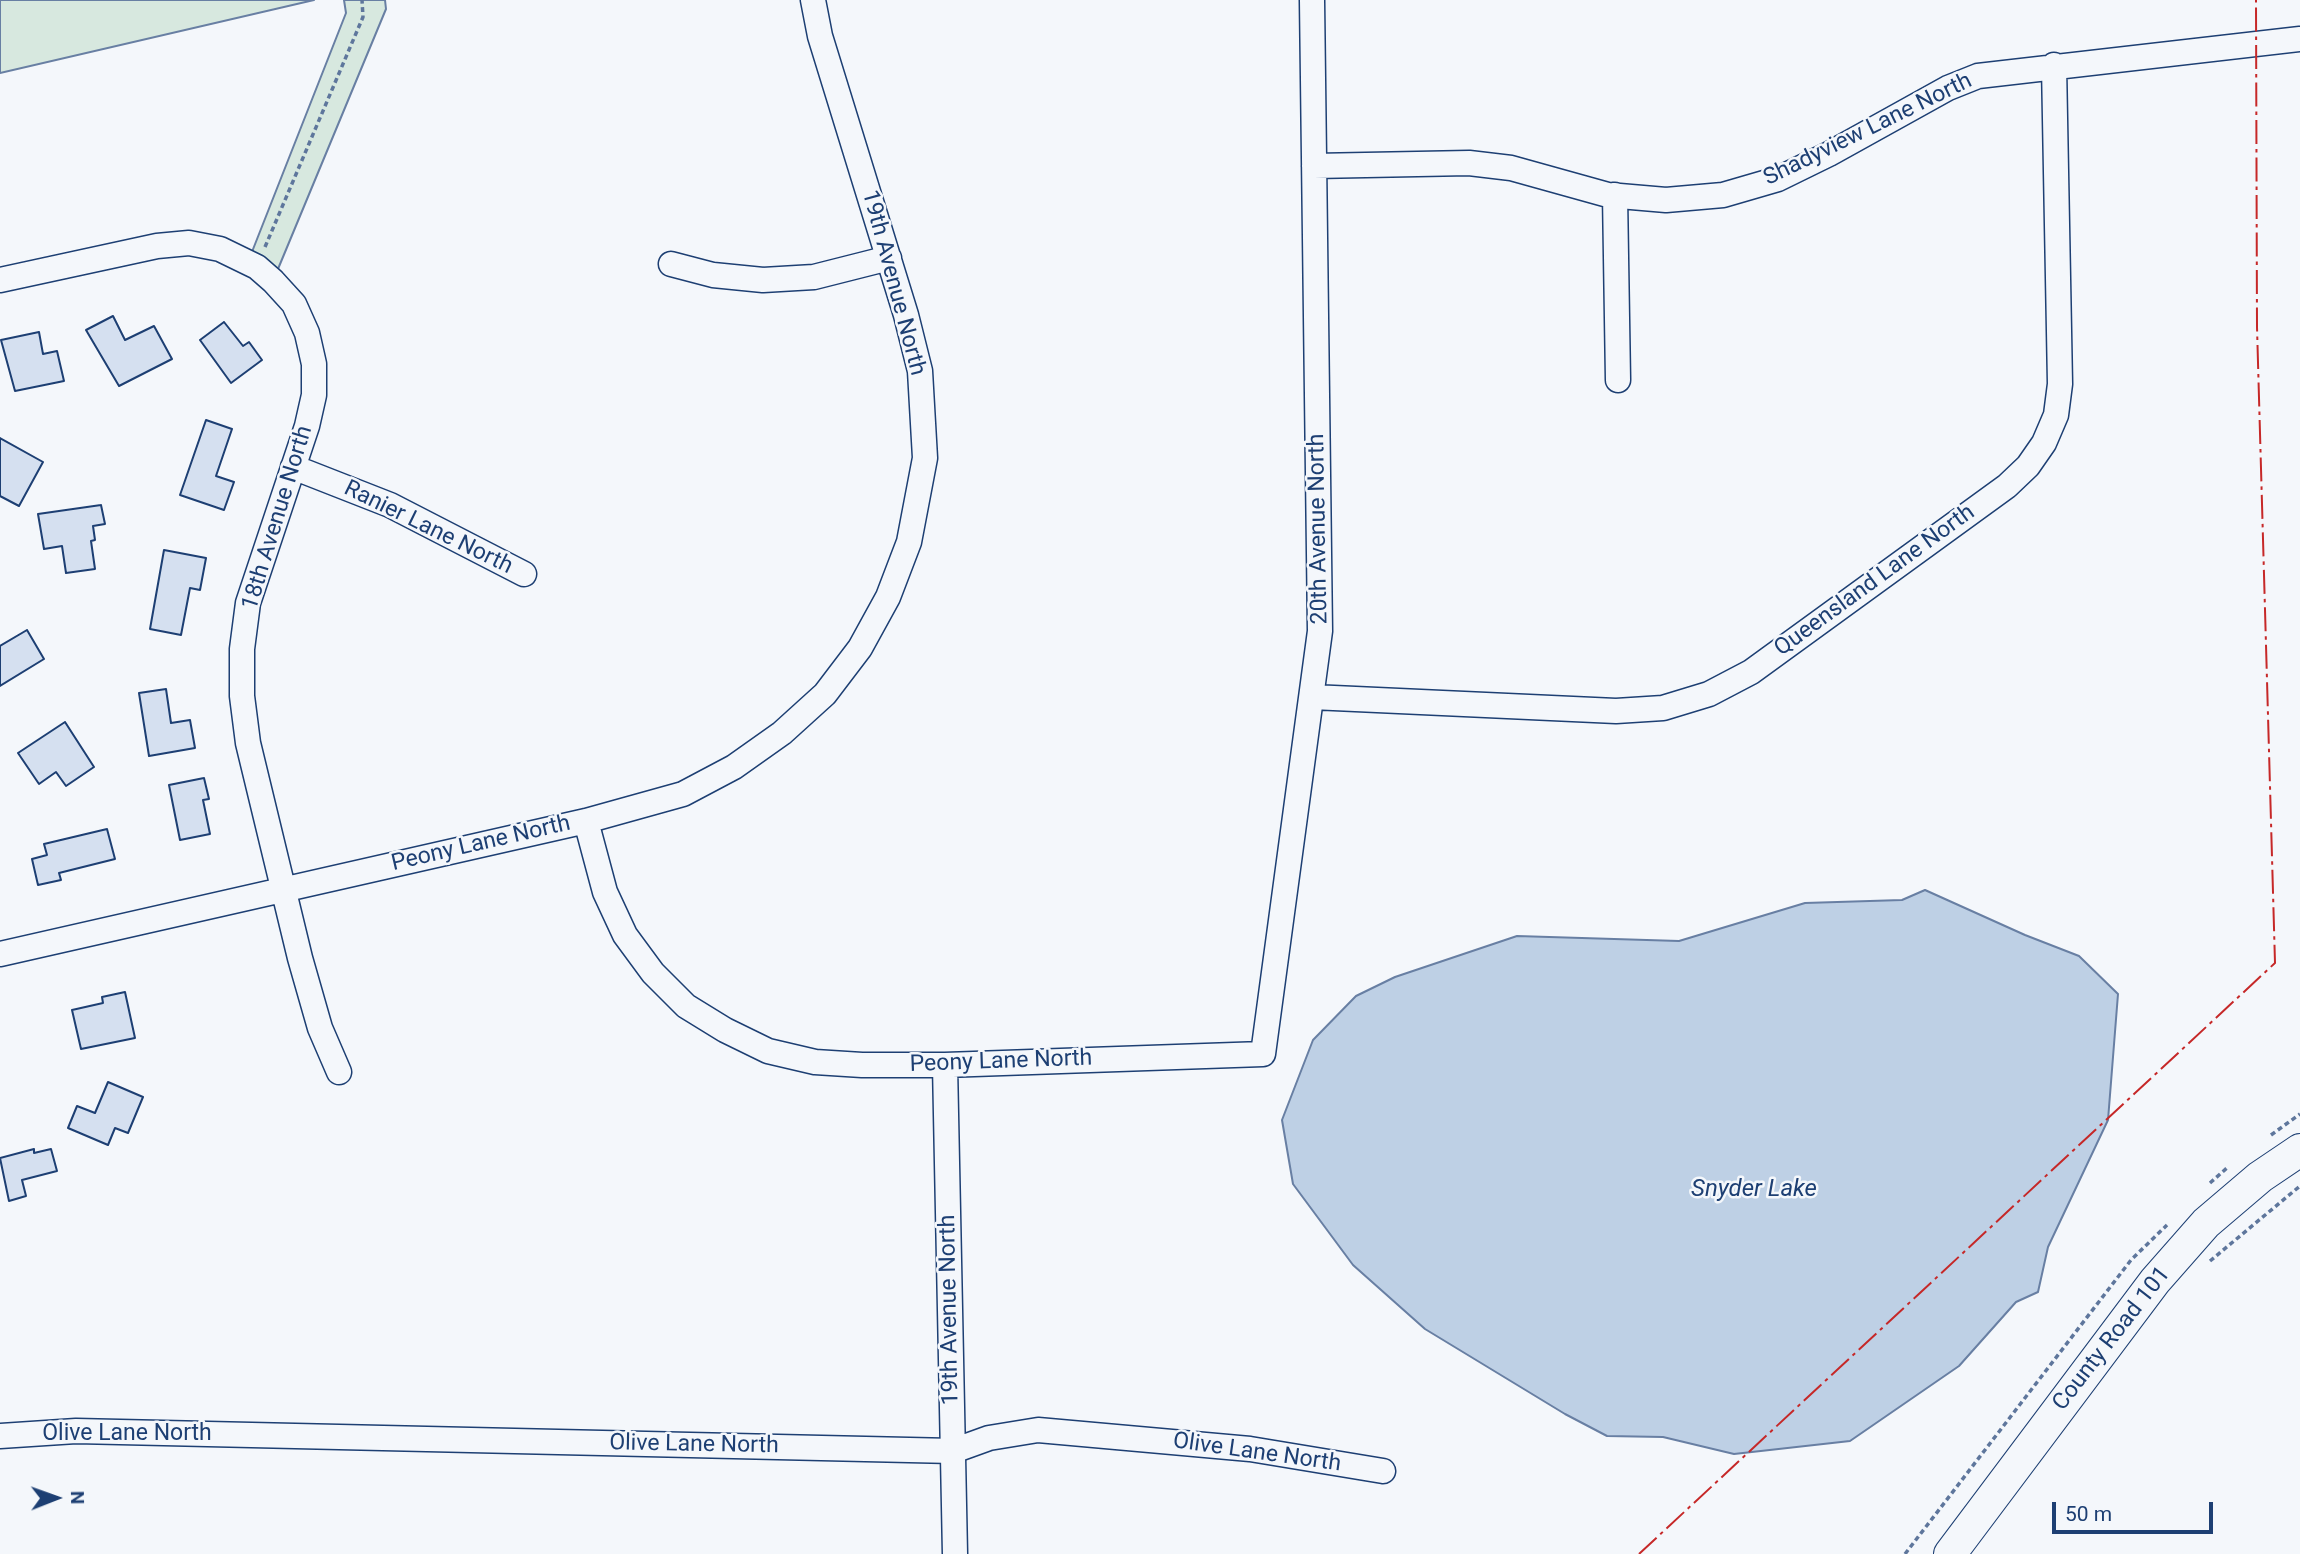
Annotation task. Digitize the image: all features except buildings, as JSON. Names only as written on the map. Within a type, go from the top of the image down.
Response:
[{"type":"main road","name":"County Road 101","points":[[1950,1554],[2155,1281],[2206,1223],[2260,1177],[2300,1150]]},
{"type":"street","name":"19th Avenue North","points":[[586,821],[683,794],[734,767],[782,733],[825,694],[860,648],[888,597],[909,542],[925,458],[919,371],[889,258],[820,36],[813,0]]},
{"type":"street","name":"20th Avenue North","points":[[1264,1054],[1320,631],[1312,0]]},
{"type":"street","name":"Shadyview Lane North","points":[[1314,166],[1469,163],[1511,168],[1615,195],[1666,200],[1723,195],[1778,178],[1829,155],[1948,88],[1978,76],[2054,65],[2300,40]]},
{"type":"street","name":"Queensland Lane North","points":[[1312,697],[1616,711],[1664,708],[1709,694],[1751,672],[2007,486],[2028,466],[2044,443],[2056,415],[2060,384],[2054,65]]},
{"type":"street","points":[[1615,195],[1618,380]]},
{"type":"street","points":[[0,280],[157,246],[189,243],[220,249],[265,274]]},
{"type":"street","points":[[671,264],[713,275],[763,280],[814,277],[889,258]]},
{"type":"street","name":"18th Avenue North","points":[[265,274],[294,304],[307,333],[314,364],[314,395],[307,426],[248,603],[242,649],[242,696],[248,743],[282,888],[320,1028],[339,1072]]},
{"type":"street","name":"Ranier Lane North","points":[[293,467],[390,505],[524,574]]},
{"type":"street","name":"Peony Lane North","points":[[0,954],[586,821],[605,892],[625,935],[653,973],[686,1006],[725,1030],[768,1051],[815,1062],[945,1065],[1264,1054]]},
{"type":"street","name":"19th Avenue North","points":[[945,1065],[955,1554]]},
{"type":"street","name":"Olive Lane North","points":[[0,1436],[76,1431],[953,1451],[989,1438],[1038,1430],[1250,1450],[1383,1471]]},
{"type":"path","points":[[265,274],[363,18],[362,0]]},
{"type":"path","points":[[2203,1267],[2300,1186]]},
{"type":"shaded area","points":[[0,0],[314,0],[0,73]]},
{"type":"shaded area","points":[[344,0],[385,0],[386,9],[273,281],[248,262],[346,13]]},
{"type":"water","name":"Snyder Lake","points":[[1925,890],[2079,956],[2118,994],[2108,1120],[2048,1247],[2038,1292],[2016,1302],[1959,1366],[1850,1441],[1734,1454],[1663,1437],[1607,1436],[1565,1414],[1425,1329],[1353,1265],[1293,1184],[1282,1120],[1313,1040],[1356,996],[1395,977],[1517,936],[1679,941],[1805,903],[1902,900]]},
{"type":"power","points":[[1639,1554],[2275,963],[2257,327],[2256,0]]}]
